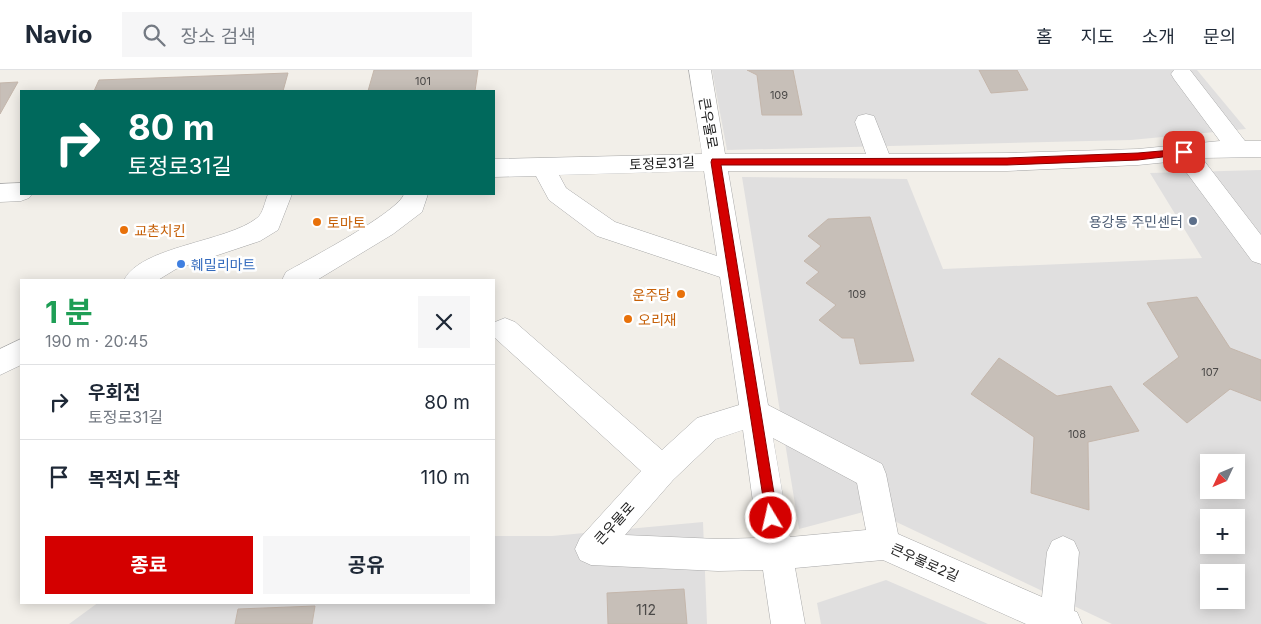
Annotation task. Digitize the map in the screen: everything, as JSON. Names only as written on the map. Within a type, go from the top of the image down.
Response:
[{"type":"street","name":"큰우물로","points":[[700,70],[788,624]]},
{"type":"street","points":[[1182,74],[1250,149]]},
{"type":"street","points":[[866,122],[881,162]]},
{"type":"street","name":"토정로31길","points":[[495,168],[715,162],[1007,162],[1138,157],[1184,152],[1250,149]]},
{"type":"street","points":[[1184,152],[1261,254]]},
{"type":"street","points":[[543,167],[557,194],[606,229],[733,272]]},
{"type":"street","points":[[0,193],[20,192]]},
{"type":"street","points":[[139,279],[167,262],[251,234],[269,223],[280,195]]},
{"type":"street","points":[[297,279],[384,227],[413,205],[416,195]]},
{"type":"street","points":[[505,330],[662,470]]},
{"type":"street","points":[[0,363],[20,352]]},
{"type":"street","name":"큰우물로","points":[[591,549],[662,470],[707,428],[755,413]]},
{"type":"street","points":[[755,413],[871,474],[884,544]]},
{"type":"street","name":"큰우물로2길","points":[[591,549],[718,555],[777,554],[884,544],[1060,622]]},
{"type":"street","points":[[1060,622],[1063,552]]},
{"type":"shaded area","points":[[712,70],[1197,70],[1246,129],[1131,140],[727,150]]},
{"type":"shaded area","points":[[1261,170],[1261,624],[1112,624],[871,510],[799,529],[742,177],[907,179],[943,269],[1202,258],[1150,173]]},
{"type":"shaded area","points":[[703,522],[707,624],[69,624],[96,604],[495,604],[495,536],[552,536]]},
{"type":"shaded area","points":[[886,580],[988,624],[821,624],[817,603]]},
{"type":"building","points":[[374,70],[478,70],[475,90],[368,90]]},
{"type":"building","points":[[747,70],[793,70],[802,115],[762,115],[757,75]]},
{"type":"building","points":[[979,70],[1017,70],[1028,90],[991,93]]},
{"type":"building","points":[[288,73],[283,90],[94,90],[99,80]]},
{"type":"building","points":[[18,82],[0,114],[0,83]]},
{"type":"building","points":[[870,217],[914,361],[860,364],[854,338],[842,338],[819,320],[836,305],[806,283],[819,272],[804,261],[821,246],[808,236],[828,219]]},
{"type":"building","points":[[1197,297],[1230,348],[1261,360],[1261,401],[1230,389],[1187,423],[1143,384],[1179,357],[1147,303]]},
{"type":"building","points":[[999,358],[1057,396],[1111,386],[1139,431],[1088,442],[1089,510],[1031,493],[1034,437],[971,394]]},
{"type":"building","points":[[684,589],[687,624],[608,624],[607,593]]},
{"type":"building","points":[[315,606],[312,624],[235,624],[238,609]]},
{"type":"place","name":"용강동 주민센터","points":[[1193,221]]},
{"type":"place","name":"토마토","points":[[317,222]]},
{"type":"place","name":"교촌치킨","points":[[124,230]]},
{"type":"place","name":"훼밀리마트","points":[[181,264]]},
{"type":"place","name":"운주당","points":[[681,294]]},
{"type":"place","name":"오리재","points":[[628,319]]},
{"type":"route","points":[[771,518],[715,162],[1007,162],[1138,157],[1184,152]]}]
